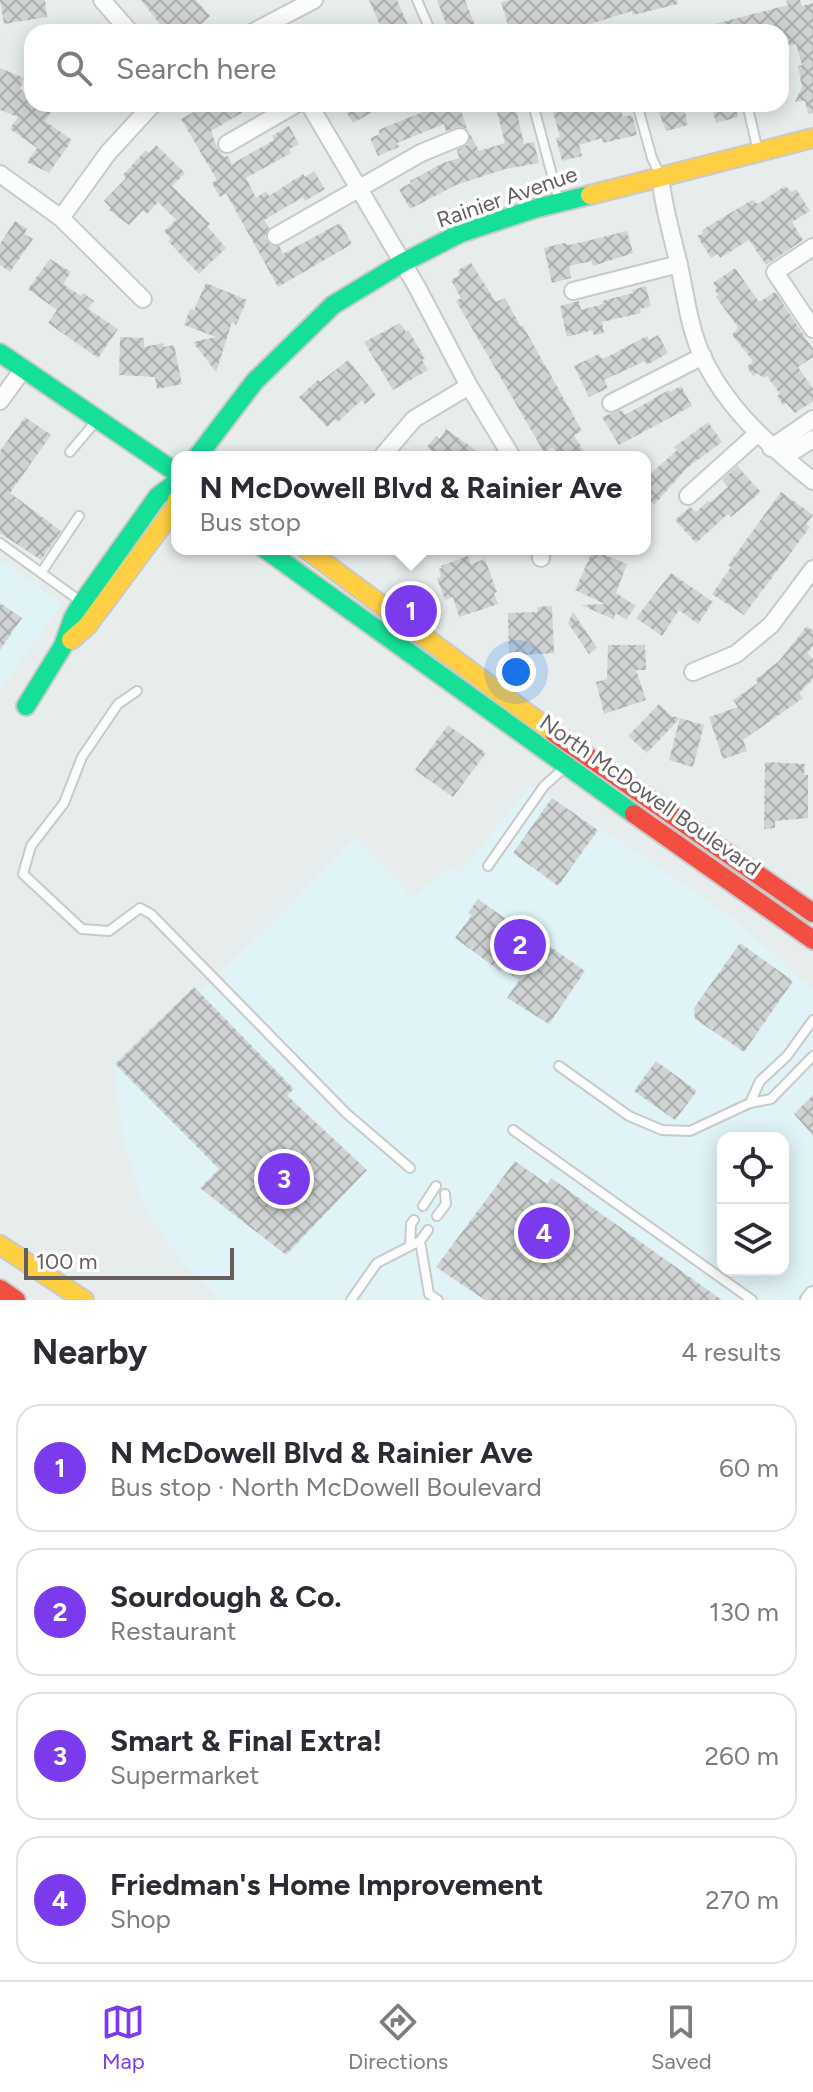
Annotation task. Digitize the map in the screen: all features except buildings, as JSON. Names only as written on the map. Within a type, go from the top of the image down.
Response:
[{"type":"main road","name":"Rainier Avenue","points":[[202,451],[255,381],[333,305],[402,263],[461,233],[559,202],[813,138]]},
{"type":"main road","points":[[1,348],[97,420],[171,469]]},
{"type":"main road","points":[[90,608],[158,496],[171,486]]},
{"type":"main road","points":[[26,706],[63,646],[73,618],[90,608],[171,513]]},
{"type":"main road","name":"North McDowell Boulevard","points":[[273,555],[566,767],[813,940]]},
{"type":"main road","name":"North McDowell Boulevard","points":[[314,555],[550,730],[813,913]]},
{"type":"main road","points":[[0,1245],[84,1300]]},
{"type":"main road","points":[[0,1289],[16,1300]]},
{"type":"street","points":[[102,0],[123,24]]},
{"type":"street","points":[[271,24],[309,1]]},
{"type":"street","points":[[61,218],[108,153],[146,112]]},
{"type":"street","points":[[227,144],[282,112]]},
{"type":"street","points":[[314,112],[508,451]]},
{"type":"street","points":[[276,236],[421,153],[460,137]]},
{"type":"street","points":[[0,174],[61,218],[143,299]]},
{"type":"street","points":[[660,176],[663,206],[679,264],[687,309],[703,356],[722,390],[758,433],[813,481]]},
{"type":"street","points":[[813,247],[775,272],[813,329]]},
{"type":"street","points":[[573,291],[679,264]]},
{"type":"street","points":[[611,403],[703,356]]},
{"type":"street","points":[[0,401],[24,368]]},
{"type":"street","points":[[387,451],[414,419],[469,386]]},
{"type":"street","points":[[778,452],[813,419]]},
{"type":"street","points":[[688,496],[758,433]]},
{"type":"street","points":[[778,452],[813,439]]},
{"type":"street","points":[[693,672],[736,654],[771,625],[813,569]]},
{"type":"street","points":[[809,1300],[813,1295]]},
{"type":"lane","points":[[417,0],[428,24]]},
{"type":"lane","points":[[535,112],[559,202]]},
{"type":"lane","points":[[639,112],[660,176]]},
{"type":"lane","points":[[749,112],[759,152]]},
{"type":"lane","points":[[70,452],[97,420]]},
{"type":"lane","points":[[41,573],[79,516]]},
{"type":"lane","points":[[0,543],[90,608]]},
{"type":"lane","points":[[137,691],[118,704],[82,757],[64,803],[31,846],[23,874],[82,929],[109,931],[140,908],[151,914],[335,1103],[410,1168]]},
{"type":"lane","points":[[488,866],[544,786],[566,767]]},
{"type":"lane","points":[[750,1103],[760,1081],[787,1056],[813,1020]]},
{"type":"lane","points":[[559,1066],[629,1116],[662,1130],[690,1131],[750,1103],[771,1099],[813,1056]]},
{"type":"lane","points":[[513,1130],[752,1300]]},
{"type":"lane","points":[[423,1206],[436,1186]]},
{"type":"lane","points":[[437,1216],[446,1204],[445,1194]]},
{"type":"lane","points":[[410,1246],[414,1220]]},
{"type":"lane","points":[[351,1300],[377,1263],[420,1241],[428,1230]]},
{"type":"lane","points":[[420,1241],[427,1297],[438,1300]]},
{"type":"shaded area","points":[[0,560],[63,604],[0,689]]},
{"type":"shaded area","points":[[531,785],[619,840],[731,917],[813,990],[813,1300],[221,1300],[181,1262],[142,1203],[123,1136],[114,1065],[194,986],[201,990],[355,838],[413,899],[449,868],[461,872]]},
{"type":"traffic: fast","points":[[202,451],[255,381],[333,305],[402,263],[461,233],[537,208],[590,195]]},
{"type":"traffic: fast","points":[[0,353],[171,469]]},
{"type":"traffic: fast","points":[[26,706],[63,646],[82,603],[158,496],[171,486]]},
{"type":"traffic: fast","points":[[273,555],[634,814]]},
{"type":"traffic: slow","points":[[590,195],[813,138]]},
{"type":"traffic: slow","points":[[71,640],[87,626],[171,513]]},
{"type":"traffic: slow","points":[[314,555],[554,733]]},
{"type":"traffic: slow","points":[[0,1245],[84,1300]]},
{"type":"traffic: jam","points":[[554,733],[813,913]]},
{"type":"traffic: jam","points":[[634,814],[813,940]]},
{"type":"traffic: jam","points":[[0,1289],[16,1300]]},
{"type":"place","name":"N McDowell Blvd & Rainier Ave","points":[[411,611]]},
{"type":"place","name":"Sourdough & Co.","points":[[520,945]]},
{"type":"place","name":"Smart & Final Extra!","points":[[284,1179]]},
{"type":"place","name":"Friedman's Home Improvement","points":[[544,1233]]}]
